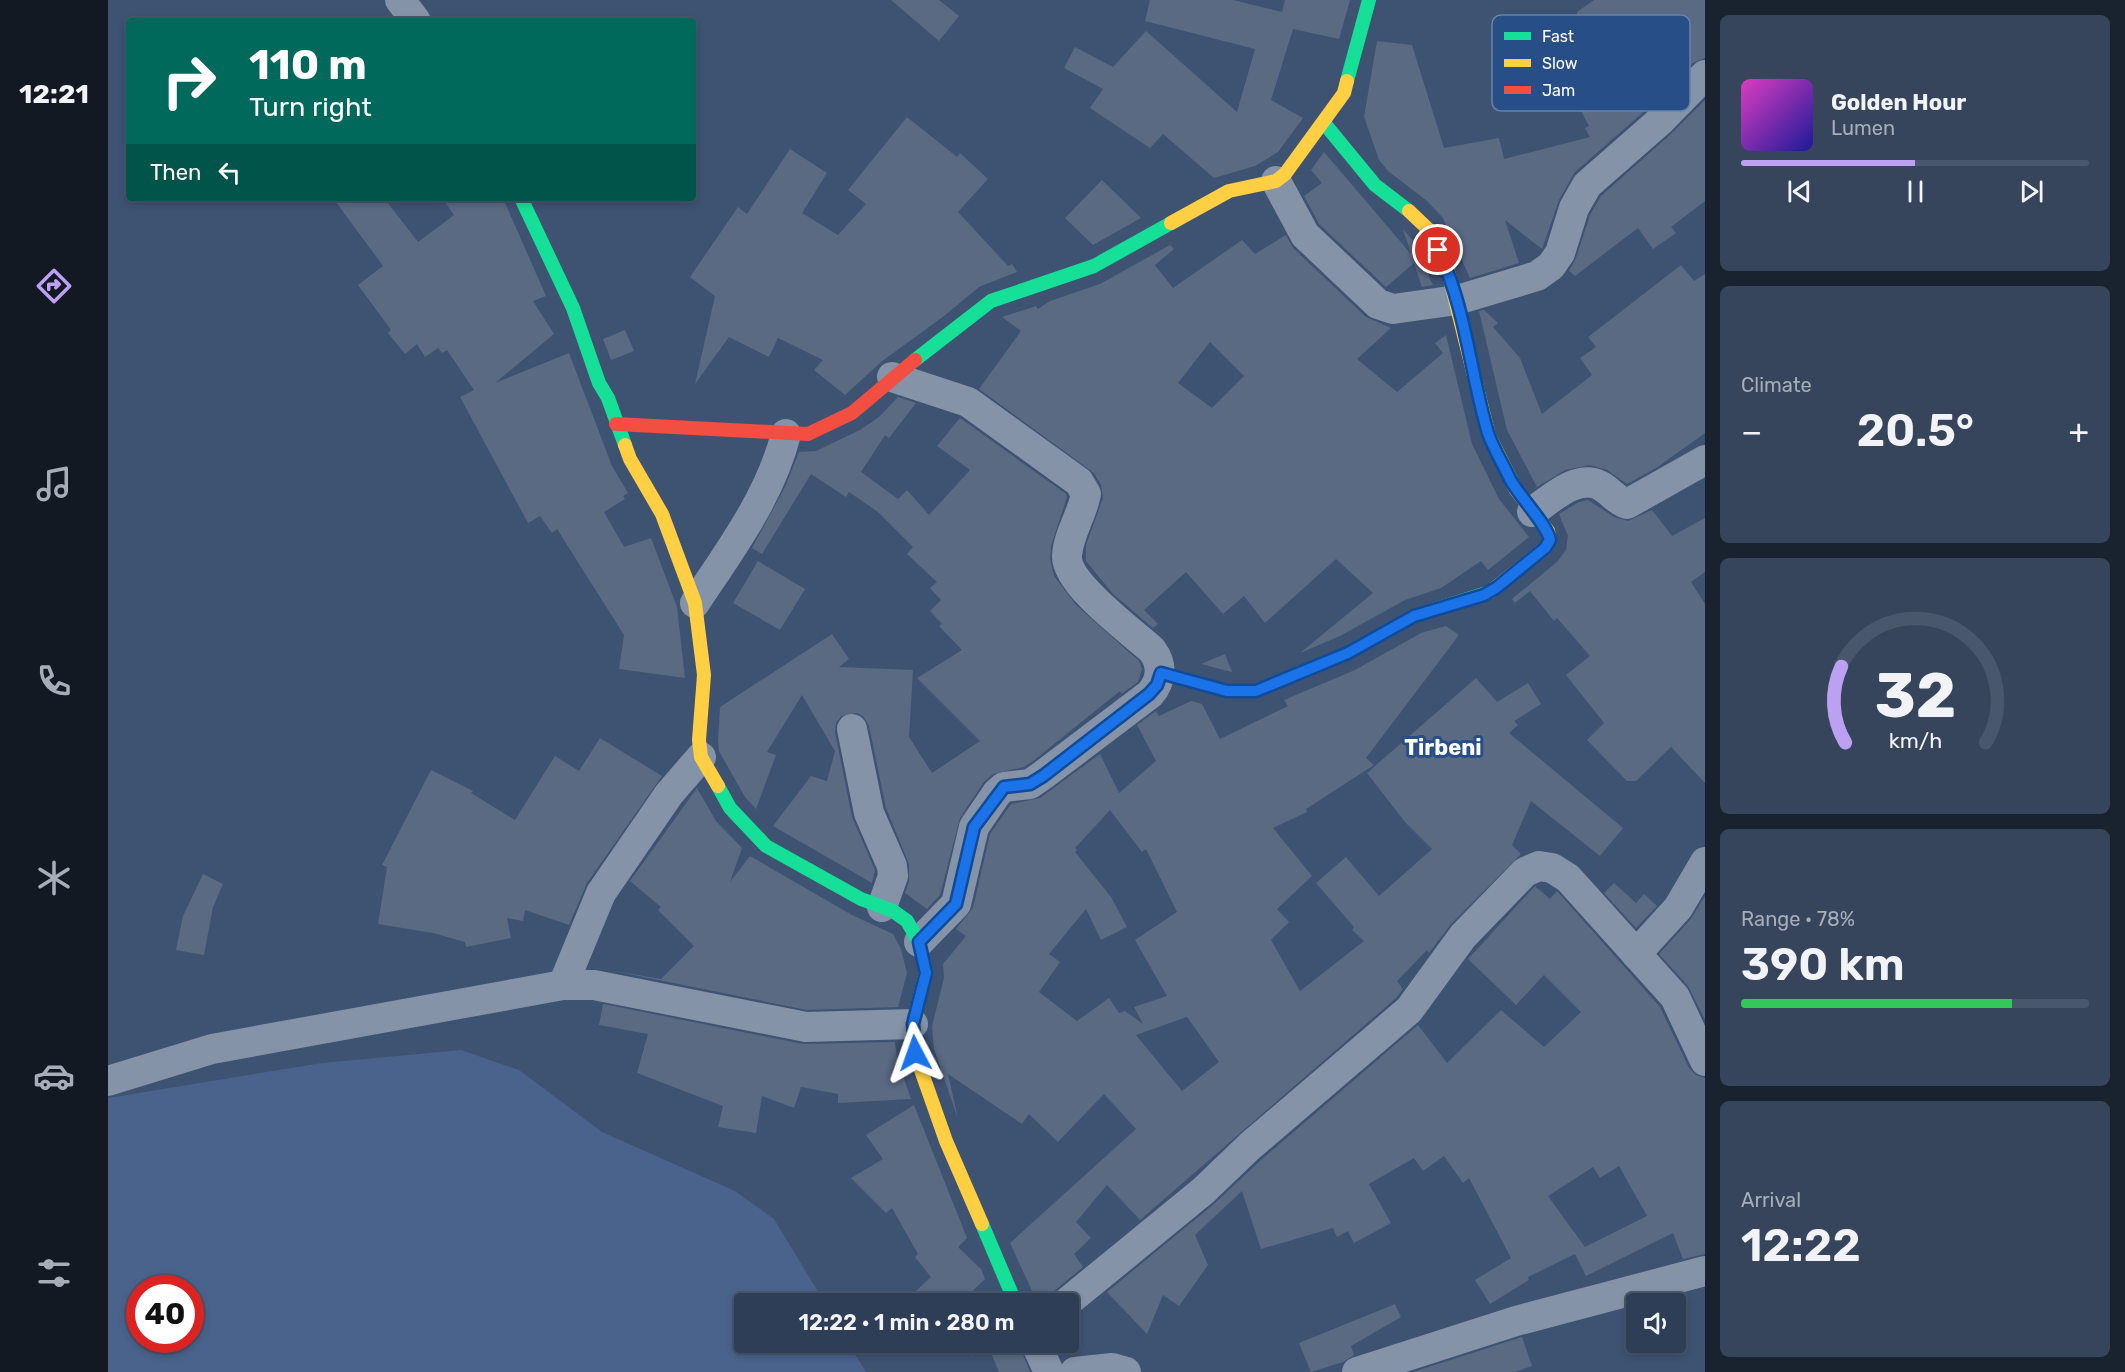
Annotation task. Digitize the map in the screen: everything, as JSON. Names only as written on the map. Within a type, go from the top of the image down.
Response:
[{"type":"street","points":[[400,0],[414,18]]},
{"type":"street","points":[[616,424],[808,434],[826,427],[867,402],[892,377],[956,331],[991,301],[1094,266],[1229,190],[1276,181],[1285,174],[1344,93],[1369,0]]},
{"type":"street","points":[[1690,90],[1705,75]]},
{"type":"street","points":[[1276,181],[1305,235],[1378,304],[1393,309],[1457,300],[1537,276],[1551,266],[1560,253],[1574,208],[1587,185],[1670,111]]},
{"type":"street","points":[[1161,673],[1227,691],[1256,691],[1348,653],[1414,616],[1484,595],[1545,548],[1550,540],[1548,531],[1516,490],[1489,436],[1457,300],[1448,271],[1429,230],[1416,216],[1375,185],[1324,123]]},
{"type":"street","points":[[522,201],[573,308],[599,383],[608,398],[630,459],[662,514],[695,603],[704,675],[699,740],[701,757],[730,808],[766,846],[861,899],[882,907],[907,921],[919,942],[926,973],[913,1024],[915,1053],[946,1141],[1011,1293]]},
{"type":"street","points":[[892,377],[968,402],[1079,482],[1086,494],[1069,545],[1067,558],[1071,576],[1152,650],[1158,658],[1161,673],[1157,685],[1149,694],[1043,776],[1030,784],[1004,787],[997,794],[974,827],[956,904],[919,942]]},
{"type":"street","points":[[695,603],[754,512],[780,455],[786,434]]},
{"type":"street","points":[[1532,512],[1575,483],[1589,481],[1602,486],[1616,500],[1626,504],[1705,460]]},
{"type":"street","points":[[852,729],[869,813],[892,866],[893,876],[882,907]]},
{"type":"street","points":[[563,985],[600,893],[669,794],[701,757]]},
{"type":"street","points":[[1636,954],[1678,908],[1705,862]]},
{"type":"street","points":[[1078,1293],[1203,1191],[1250,1146],[1409,1010],[1463,936],[1525,872],[1539,866],[1552,868],[1568,878],[1675,997],[1704,1054]]},
{"type":"street","points":[[108,1081],[212,1049],[563,985],[594,985],[806,1027],[913,1024]]},
{"type":"street","points":[[1357,1372],[1516,1321],[1705,1271]]},
{"type":"street","points":[[1040,1353],[1049,1372]]},
{"type":"street","points":[[1075,1372],[1112,1368],[1126,1372]]},
{"type":"water","points":[[461,1050],[519,1070],[602,1132],[735,1191],[774,1219],[819,1293],[734,1293],[734,1353],[854,1353],[866,1372],[108,1372],[108,1098],[322,1063]]},
{"type":"building","points":[[891,0],[939,0],[959,16],[939,41]]},
{"type":"building","points":[[1150,0],[1233,0],[1282,12],[1285,0],[1350,0],[1339,39],[1293,29],[1271,100],[1303,118],[1278,152],[1255,166],[1214,178],[1163,134],[1150,148],[1090,108],[1103,89],[1064,68],[1075,47],[1113,67],[1146,31],[1237,112],[1255,49],[1145,21]]},
{"type":"building","points":[[1594,0],[1705,0],[1705,58],[1690,66],[1690,15],[1577,15],[1577,12]]},
{"type":"building","points":[[1377,41],[1412,45],[1444,148],[1499,138],[1504,159],[1590,137],[1585,128],[1589,126],[1581,111],[1645,111],[1575,172],[1559,200],[1542,249],[1505,220],[1519,263],[1470,278],[1443,218],[1427,201],[1388,171],[1379,160],[1364,117]]},
{"type":"building","points":[[1705,100],[1705,201],[1671,227],[1676,233],[1653,249],[1638,228],[1575,276],[1569,271],[1576,258],[1590,215],[1601,196],[1671,134]]},
{"type":"building","points":[[907,117],[957,157],[960,153],[988,179],[958,212],[1008,266],[1012,264],[1017,272],[979,287],[881,362],[845,395],[814,370],[823,360],[778,338],[769,357],[729,337],[695,384],[715,296],[690,277],[738,207],[747,214],[790,149],[827,173],[802,213],[838,235],[866,204],[848,190]]},
{"type":"building","points":[[1324,152],[1411,254],[1403,229],[1413,241],[1433,285],[1422,287],[1414,263],[1386,287],[1319,224],[1304,196],[1322,183],[1311,170]]},
{"type":"building","points":[[1102,180],[1141,218],[1093,245],[1065,218]]},
{"type":"building","points":[[335,201],[386,201],[418,242],[454,215],[444,201],[504,201],[546,296],[533,301],[554,334],[495,383],[569,353],[612,466],[628,493],[623,496],[625,499],[604,512],[624,547],[651,538],[677,607],[685,678],[619,669],[624,635],[557,529],[552,533],[540,516],[528,523],[460,397],[474,390],[447,350],[442,353],[438,348],[425,357],[417,344],[405,354],[388,333],[391,330],[358,285],[383,266]]},
{"type":"building","points":[[1286,235],[1293,248],[1366,317],[1391,328],[1357,359],[1397,392],[1443,353],[1435,343],[1446,335],[1472,444],[1499,499],[1529,537],[1488,570],[1481,561],[1441,588],[1405,600],[1340,636],[1300,653],[1373,593],[1336,559],[1265,623],[1244,596],[1223,614],[1186,572],[1144,610],[1158,624],[1153,628],[1113,594],[1086,561],[1086,545],[1103,498],[1101,485],[1094,473],[979,389],[1021,331],[1002,317],[1036,306],[1038,309],[1050,301],[1100,284],[1170,245],[1174,249],[1155,265],[1173,288],[1242,240],[1255,254]],"holes":[[[1210,342],[1244,376],[1212,408],[1178,383]]]},
{"type":"building","points":[[1681,265],[1694,281],[1705,274],[1705,433],[1656,468],[1627,484],[1607,470],[1590,465],[1565,470],[1537,487],[1507,430],[1479,311],[1484,310],[1498,323],[1493,327],[1520,358],[1542,414],[1592,375],[1580,358],[1596,347],[1588,337]]},
{"type":"building","points":[[625,330],[634,351],[611,360],[603,339]]},
{"type":"building","points":[[898,397],[916,403],[889,438],[885,435],[861,472],[898,499],[907,490],[929,515],[970,470],[937,446],[960,418],[1066,494],[1051,546],[1050,559],[1054,576],[1076,605],[1139,661],[1142,669],[1138,682],[1121,694],[1120,691],[1033,761],[1024,767],[993,774],[983,783],[960,818],[940,895],[927,909],[905,893],[909,881],[909,864],[886,808],[869,726],[864,717],[857,713],[841,716],[836,723],[835,732],[852,817],[875,870],[872,883],[773,826],[811,776],[827,781],[835,751],[802,695],[767,752],[776,755],[756,809],[745,797],[719,751],[718,740],[720,707],[832,634],[849,659],[839,667],[913,670],[909,737],[932,773],[980,741],[917,678],[962,650],[939,626],[942,624],[930,611],[941,600],[930,588],[937,582],[907,554],[913,547],[878,512],[849,492],[846,497],[811,474],[762,554],[752,548],[785,487],[799,452],[816,451],[860,430],[879,417]]},
{"type":"building","points":[[1588,500],[1614,517],[1628,521],[1652,510],[1672,536],[1705,518],[1705,572],[1691,582],[1705,604],[1705,783],[1671,747],[1636,781],[1627,781],[1587,740],[1604,723],[1566,675],[1590,656],[1557,618],[1554,621],[1530,591],[1515,603],[1512,599],[1557,562],[1566,550],[1568,536],[1559,514],[1579,502]]},
{"type":"building","points":[[758,561],[805,589],[780,630],[733,603]]},
{"type":"building","points":[[1446,626],[1459,635],[1366,758],[1374,765],[1306,809],[1307,812],[1273,828],[1312,876],[1277,909],[1289,922],[1271,940],[1300,991],[1364,941],[1352,930],[1354,927],[1316,883],[1346,857],[1379,896],[1432,849],[1405,822],[1367,773],[1476,678],[1497,702],[1528,683],[1541,704],[1514,721],[1518,725],[1509,733],[1623,828],[1600,856],[1531,801],[1512,845],[1521,854],[1451,924],[1429,953],[1427,950],[1397,981],[1403,989],[1396,998],[1140,1220],[1107,1185],[1076,1222],[1091,1238],[1074,1254],[1083,1267],[1053,1293],[1033,1293],[1010,1243],[1136,1129],[1104,1094],[1058,1142],[1029,1114],[1022,1124],[948,1074],[958,1119],[934,1049],[932,1026],[944,978],[943,964],[966,936],[956,929],[973,908],[990,834],[1011,804],[1040,798],[1100,754],[1119,793],[1156,761],[1137,725],[1156,711],[1159,716],[1191,701],[1202,704],[1220,739],[1288,706],[1284,700],[1355,670],[1421,633]],"holes":[[[1110,810],[1142,852],[1146,849],[1177,912],[1135,940],[1167,996],[1134,1007],[1143,1024],[1125,1011],[1119,1013],[1109,998],[1077,1021],[1039,992],[1060,962],[1049,954],[1086,909],[1101,940],[1127,927],[1111,897],[1075,852],[1077,850],[1075,848]],[[1187,1017],[1219,1062],[1182,1091],[1136,1035]]]},
{"type":"building","points":[[1225,654],[1232,672],[1201,664]]},
{"type":"building","points":[[600,738],[662,776],[587,883],[569,925],[525,910],[523,921],[507,918],[511,938],[466,947],[465,942],[433,933],[378,924],[387,867],[382,865],[431,770],[473,791],[471,793],[515,820],[555,756],[579,771]]},
{"type":"building","points":[[697,788],[716,821],[742,848],[730,882],[750,856],[852,915],[893,934],[901,949],[907,973],[898,1007],[807,1010],[609,970],[661,979],[694,946],[658,910],[661,907],[630,881]]},
{"type":"building","points":[[203,874],[223,884],[213,907],[204,955],[176,950],[183,916]]},
{"type":"building","points":[[1614,883],[1636,903],[1644,894],[1657,906],[1636,928],[1604,893]]},
{"type":"building","points":[[1535,886],[1550,899],[1557,891],[1660,1007],[1689,1068],[1696,1075],[1705,1078],[1705,1254],[1683,1259],[1673,1233],[1586,1276],[1575,1254],[1528,1277],[1529,1280],[1490,1304],[1475,1280],[1511,1258],[1469,1178],[1463,1183],[1444,1156],[1423,1171],[1414,1158],[1369,1184],[1391,1223],[1354,1243],[1348,1231],[1337,1237],[1333,1228],[1261,1249],[1242,1191],[1195,1235],[1208,1265],[1179,1306],[1163,1295],[1147,1334],[1107,1292],[1214,1204],[1262,1159],[1418,1025],[1447,1063],[1501,1010],[1544,1047],[1581,1012],[1544,975],[1516,1005],[1468,959]],"holes":[[[1619,1166],[1647,1216],[1585,1247],[1548,1196],[1593,1167],[1600,1178]]]},
{"type":"building","points":[[1705,896],[1705,1020],[1688,986],[1659,954],[1691,919]]},
{"type":"building","points":[[603,1004],[803,1044],[895,1042],[897,1059],[911,1099],[838,1103],[838,1094],[801,1087],[794,1108],[762,1096],[756,1133],[718,1127],[723,1106],[637,1073],[648,1034],[599,1025]]},
{"type":"building","points":[[914,1105],[967,1238],[958,1247],[981,1269],[985,1279],[970,1293],[914,1293],[931,1277],[915,1257],[918,1254],[892,1208],[886,1213],[851,1178],[883,1159],[866,1135]]},
{"type":"building","points":[[1395,1304],[1401,1317],[1351,1346],[1354,1355],[1343,1362],[1311,1372],[1299,1343]]},
{"type":"building","points":[[1522,1337],[1532,1366],[1515,1372],[1413,1372]]},
{"type":"building","points":[[991,1353],[1022,1353],[1030,1372],[999,1372]]},
{"type":"traffic: fast","points":[[1347,81],[1369,0]]},
{"type":"traffic: fast","points":[[1324,123],[1375,185],[1409,211]]},
{"type":"traffic: fast","points":[[522,201],[573,308],[599,383],[608,398],[625,445]]},
{"type":"traffic: fast","points":[[915,360],[991,301],[1094,266],[1171,223]]},
{"type":"traffic: fast","points":[[1161,673],[1227,691],[1256,691],[1348,653],[1414,616],[1490,592]]},
{"type":"traffic: fast","points":[[718,786],[730,808],[766,846],[861,899],[893,911],[907,921],[919,942],[926,972]]},
{"type":"traffic: fast","points":[[982,1224],[1011,1293]]},
{"type":"traffic: slow","points":[[1171,223],[1229,191],[1276,181],[1285,174],[1344,93],[1347,81]]},
{"type":"traffic: slow","points":[[1409,211],[1429,230],[1448,271],[1489,436],[1516,490],[1548,531],[1550,540],[1545,548],[1490,592]]},
{"type":"traffic: slow","points":[[625,445],[630,459],[662,514],[695,603],[704,675],[699,740],[701,757],[718,786]]},
{"type":"traffic: slow","points":[[926,972],[913,1024],[915,1053],[946,1141],[982,1224]]},
{"type":"traffic: jam","points":[[616,424],[808,434],[852,413],[915,360]]},
{"type":"district","name":"Tirbeni","points":[[1443,747]]},
{"type":"route","points":[[915,1053],[913,1024],[926,973],[919,942],[956,904],[960,896],[969,839],[974,827],[1004,787],[1030,784],[1043,776],[1149,694],[1157,685],[1161,673],[1227,691],[1241,693],[1256,691],[1348,653],[1414,616],[1484,595],[1545,548],[1550,540],[1548,531],[1516,490],[1489,436],[1457,300],[1448,271],[1438,250]]}]
